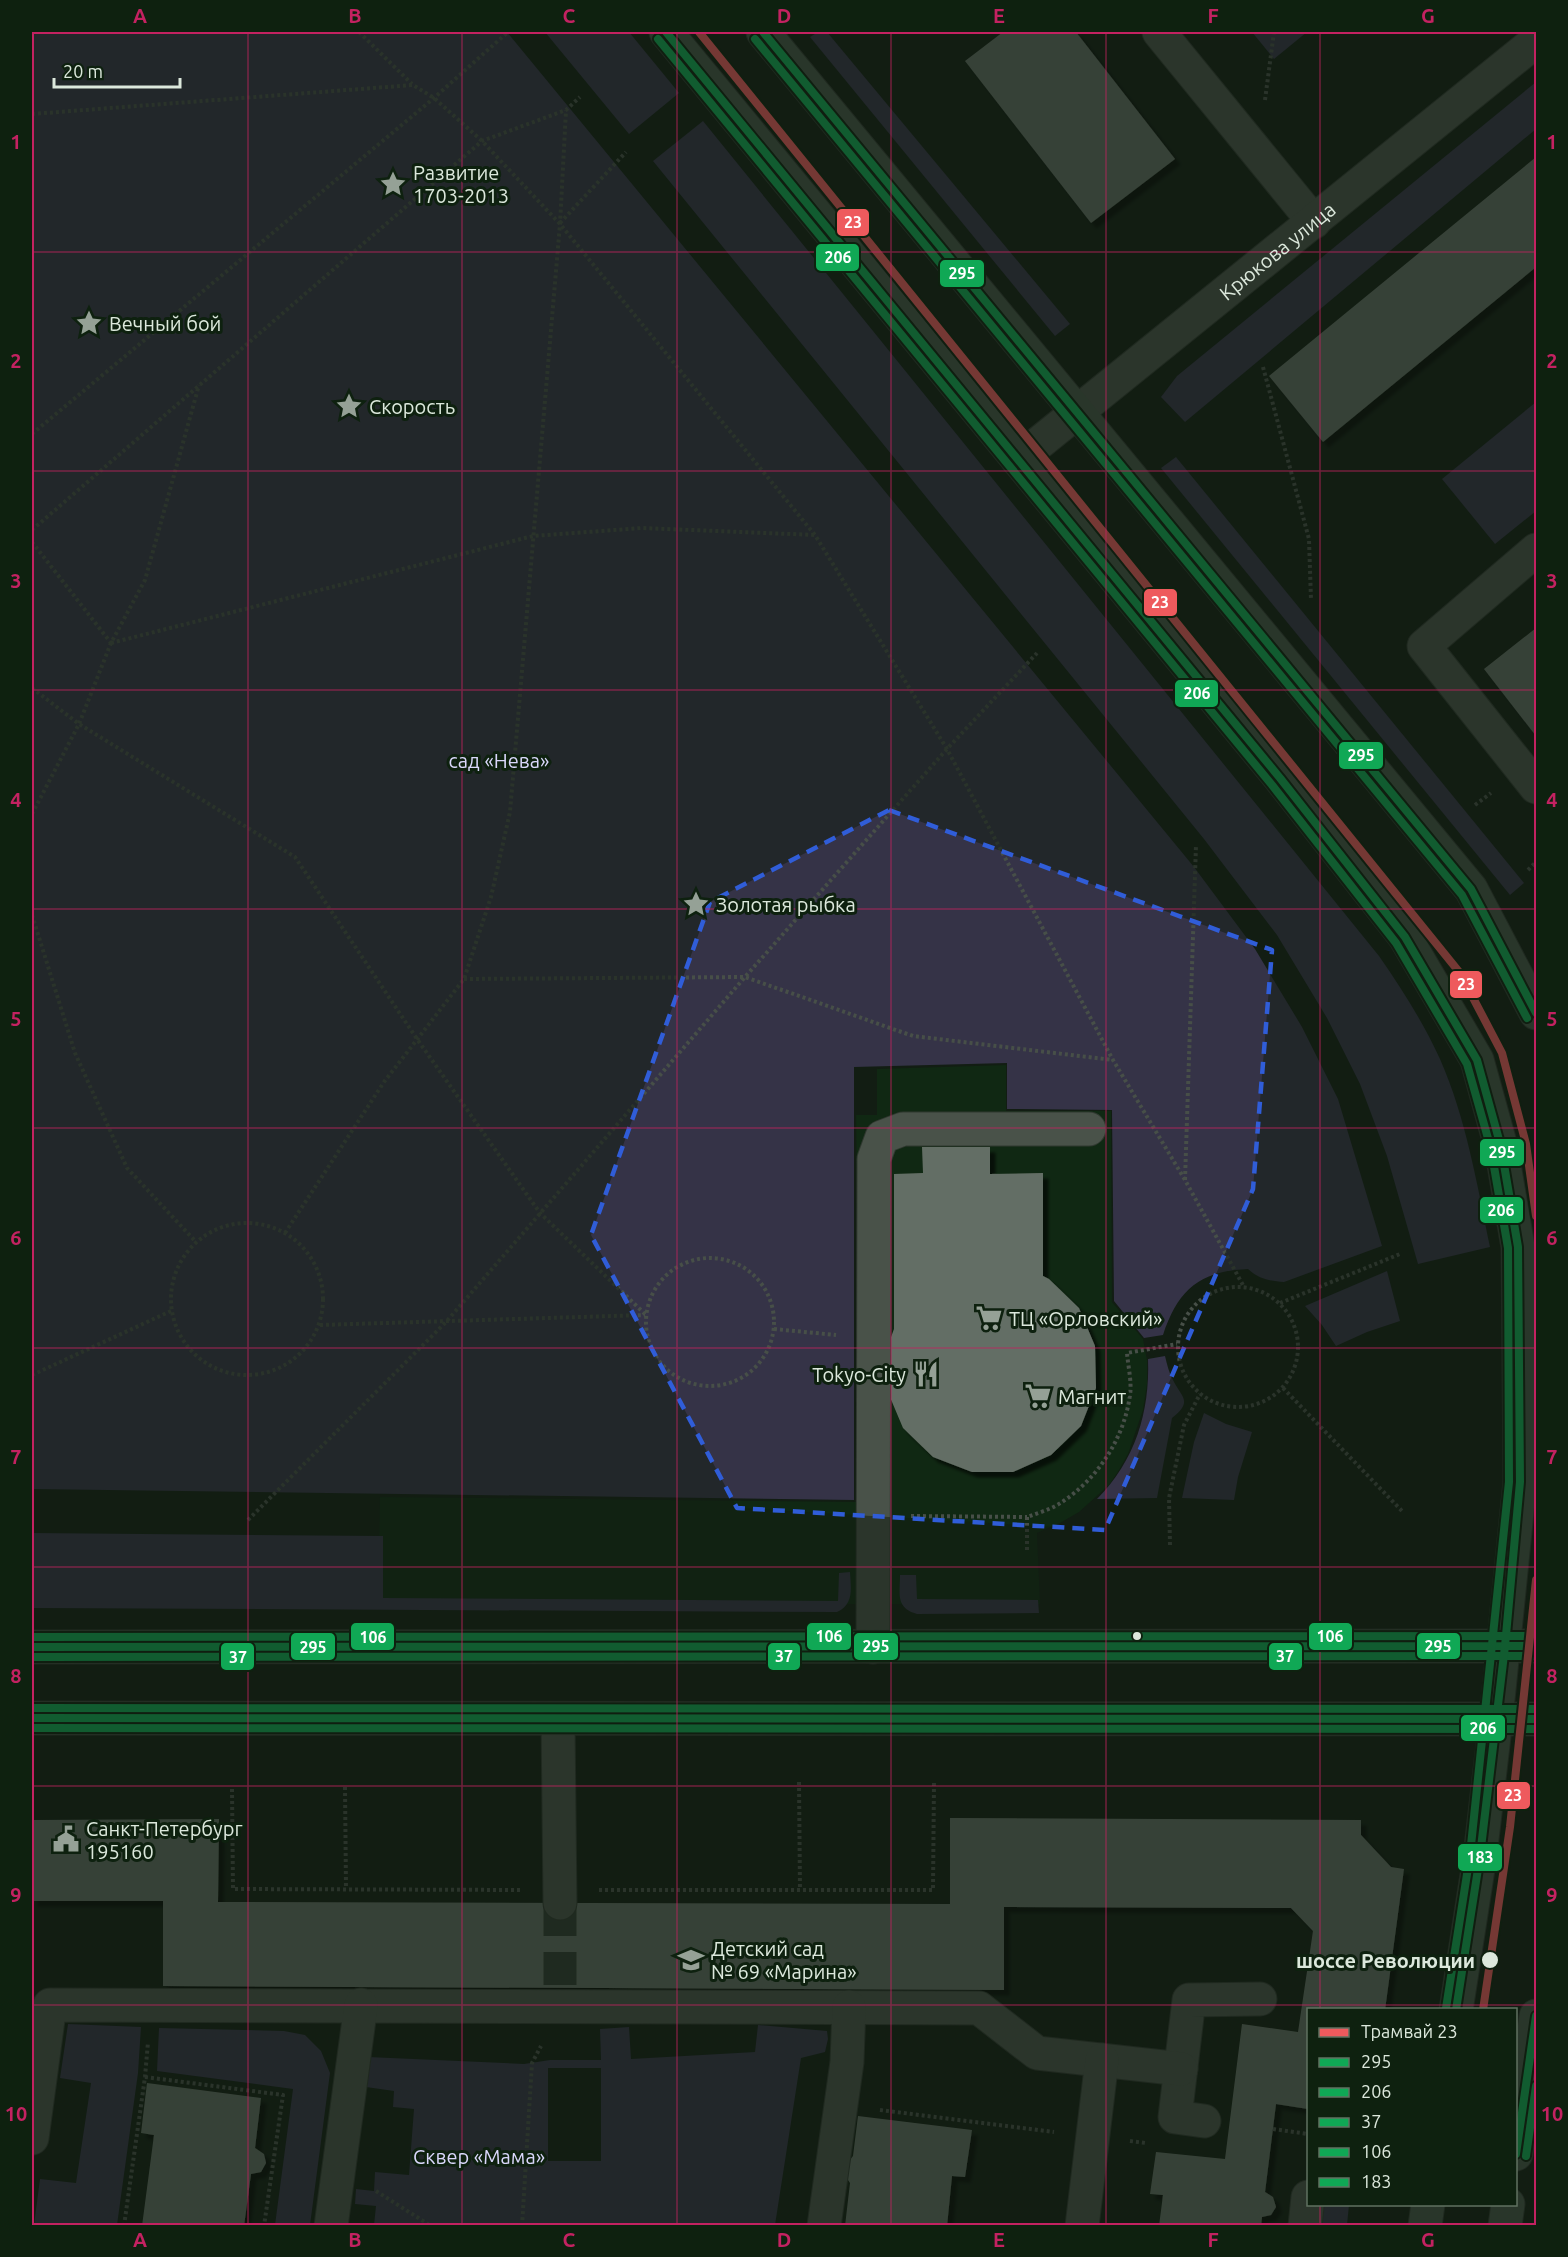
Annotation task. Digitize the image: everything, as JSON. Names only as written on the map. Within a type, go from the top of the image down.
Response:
[{"type":"main road","points":[[666,32],[1280,778],[1405,937],[1477,1060],[1501,1147],[1518,1247],[1521,1646],[1496,1719],[1480,1856],[1456,2008]]},
{"type":"main road","points":[[763,32],[1471,889],[1536,1013]]},
{"type":"main road","points":[[32,1647],[1521,1646]]},
{"type":"main road","points":[[32,1718],[1536,1719]]},
{"type":"main road","points":[[1517,2141],[1536,2016]]},
{"type":"main road","points":[[1425,2226],[1428,2206]]},
{"type":"main road","points":[[1505,2226],[1508,2206]]},
{"type":"street","points":[[1159,32],[1314,222]]},
{"type":"street","name":"Крюкова улица","points":[[1018,460],[1536,41]]},
{"type":"street","points":[[1536,550],[1424,646],[1536,788]]},
{"type":"street","points":[[873,1647],[874,1159],[882,1137],[903,1129],[1089,1129]]},
{"type":"street","points":[[558,1720],[560,1903]]},
{"type":"street","points":[[32,2138],[50,2004],[361,2005],[560,1996],[849,2007],[979,2008],[1037,2053],[1180,2069]]},
{"type":"street","points":[[1204,2121],[1174,2117],[1189,2000],[1260,1999]]},
{"type":"street","points":[[331,2226],[361,2005]]},
{"type":"street","points":[[824,2226],[847,2062],[849,2007]]},
{"type":"street","points":[[1082,2226],[1102,2060]]},
{"type":"street","points":[[1305,2226],[1307,2206]]},
{"type":"path","points":[[359,32],[413,85],[434,98],[482,141],[560,224],[815,535],[947,749],[1113,1060],[1185,1180],[1244,1287]]},
{"type":"path","points":[[32,434],[434,98],[508,32]]},
{"type":"path","points":[[1260,155],[1274,32]]},
{"type":"path","points":[[32,114],[413,85]]},
{"type":"path","points":[[32,530],[482,141],[566,110],[580,97]]},
{"type":"path","points":[[285,1233],[384,1082],[464,979],[491,897],[510,812],[560,224],[566,110]]},
{"type":"path","points":[[560,224],[626,152]]},
{"type":"path","points":[[1263,367],[1309,539],[1311,600]]},
{"type":"path","points":[[32,814],[79,724],[111,644],[145,580],[200,384]]},
{"type":"path","points":[[111,644],[533,536],[642,528],[815,535]]},
{"type":"path","points":[[32,542],[111,644]]},
{"type":"path","points":[[248,1520],[446,1322],[745,977],[947,749],[1037,653]]},
{"type":"path","points":[[32,688],[79,724],[295,856],[417,1039],[540,1213],[646,1315]]},
{"type":"path","points":[[1185,1180],[1196,845]]},
{"type":"path","points":[[1528,870],[1536,862]]},
{"type":"path","points":[[32,915],[75,1053],[128,1168],[196,1242]]},
{"type":"path","points":[[464,979],[745,977],[913,1036],[1113,1060]]},
{"type":"path","points":[[239,1223],[263,1224],[285,1233],[303,1245],[315,1263],[323,1283],[324,1305],[320,1325],[307,1348],[288,1364],[265,1374],[240,1376],[216,1369],[195,1355],[179,1335],[171,1311],[172,1286],[180,1262],[196,1242],[216,1229],[239,1223]]},
{"type":"path","points":[[1280,1303],[1400,1254]]},
{"type":"path","points":[[717,1258],[741,1265],[761,1282],[772,1304],[774,1329],[766,1353],[750,1372],[728,1384],[702,1387],[679,1379],[659,1362],[648,1340],[646,1315],[653,1291],[670,1272],[692,1260],[717,1258]]},
{"type":"path","points":[[1244,1287],[1257,1289],[1280,1303],[1291,1318],[1298,1336],[1298,1354],[1293,1372],[1283,1388],[1269,1399],[1252,1406],[1233,1407],[1216,1403],[1200,1394],[1187,1380],[1179,1363],[1177,1344],[1181,1325],[1191,1308],[1206,1295],[1224,1288],[1244,1287]]},
{"type":"path","points":[[32,1375],[171,1311]]},
{"type":"path","points":[[320,1325],[646,1315]]},
{"type":"path","points":[[774,1329],[845,1336]]},
{"type":"path","points":[[873,1516],[1028,1517],[1061,1504],[1090,1479],[1110,1454],[1130,1394],[1127,1353],[1177,1344]]},
{"type":"path","points":[[1283,1388],[1402,1511]]},
{"type":"path","points":[[1170,1545],[1169,1498],[1184,1425],[1200,1394]]},
{"type":"path","points":[[1027,1550],[1028,1517]]},
{"type":"path","points":[[799,1782],[800,1890]]},
{"type":"path","points":[[345,1787],[346,1889]]},
{"type":"path","points":[[123,2226],[145,2077],[151,2005]]},
{"type":"path","points":[[522,2226],[532,2063]]},
{"type":"path","points":[[145,2077],[283,2095],[264,2226]]},
{"type":"path","points":[[840,2106],[1147,2143]]},
{"type":"path","points":[[1273,2129],[1307,2134]]},
{"type":"path","points":[[338,2167],[431,2226]]},
{"type":"highlighted area","points":[[889,810],[1272,950],[1253,1189],[1105,1530],[737,1508],[591,1235],[710,902]]},
{"type":"shaded area","points":[[1006,1065],[1006,1111],[1111,1111],[1112,1302],[1143,1339],[1147,1360],[1147,1384],[1143,1410],[1128,1454],[1119,1470],[1109,1485],[1079,1512],[1037,1533],[1040,1604],[378,1604],[380,1497],[860,1502],[856,1115],[877,1115],[877,1069]]},
{"type":"green space","name":"сад «Нева»","points":[[32,32],[507,32],[1194,867],[1255,949],[1302,1027],[1338,1099],[1382,1246],[1284,1282],[1264,1279],[1248,1269],[1216,1274],[1193,1286],[1184,1295],[1169,1319],[1163,1335],[1144,1338],[1114,1301],[1112,1110],[1007,1109],[1007,1063],[854,1067],[854,1500],[32,1489]]},
{"type":"green space","points":[[545,32],[629,32],[679,93],[629,134]]},
{"type":"green space","points":[[818,32],[827,32],[1070,324],[1055,336],[810,37]]},
{"type":"green space","points":[[1252,32],[1307,32],[1274,59]]},
{"type":"green space","points":[[1536,82],[1536,129],[1185,422],[1161,397],[1177,376]]},
{"type":"green space","points":[[703,121],[1379,956],[1419,1019],[1449,1081],[1470,1152],[1490,1247],[1418,1264],[1387,1156],[1360,1084],[1327,1018],[1277,935],[1204,839],[653,161]]},
{"type":"green space","points":[[1536,402],[1536,511],[1495,544],[1442,479]]},
{"type":"green space","points":[[1176,457],[1524,883],[1510,895],[1161,468]]},
{"type":"green space","points":[[1387,1271],[1400,1321],[1336,1346],[1305,1306]]},
{"type":"green space","points":[[1165,1356],[1170,1374],[1184,1403],[1172,1418],[1157,1498],[1097,1499],[1121,1469],[1138,1435],[1146,1398],[1148,1359]]},
{"type":"green space","points":[[1204,1413],[1226,1424],[1252,1432],[1238,1477],[1234,1500],[1182,1498],[1194,1442]]},
{"type":"green space","points":[[32,1533],[383,1536],[383,1598],[838,1601],[839,1573],[850,1572],[851,1590],[846,1605],[837,1612],[32,1608]]},
{"type":"green space","points":[[900,1575],[916,1575],[917,1599],[1038,1600],[1039,1613],[917,1614],[902,1604]]},
{"type":"green space","points":[[68,2024],[141,2027],[138,2073],[117,2225],[34,2225],[40,2179],[76,2183],[91,2083],[60,2078]]},
{"type":"green space","name":"Сквер «Мама»","points":[[758,2025],[827,2031],[825,2052],[801,2058],[775,2225],[374,2225],[376,2206],[355,2204],[356,2189],[374,2191],[375,2172],[409,2175],[414,2109],[393,2107],[394,2091],[366,2087],[368,2057],[524,2064],[550,2060],[601,2060],[600,2029],[629,2027],[631,2059],[755,2052]],"holes":[[[548,2068],[601,2068],[601,2161],[548,2161]]]},
{"type":"green space","points":[[159,2028],[284,2031],[305,2035],[321,2051],[330,2073],[310,2225],[275,2225],[293,2089],[157,2071]]},
{"type":"green space","points":[[1320,2206],[1349,2206],[1347,2225],[1317,2226]]},
{"type":"building","points":[[1003,32],[1076,32],[1175,159],[1091,223],[965,61]]},
{"type":"building","points":[[1536,157],[1536,267],[1323,442],[1269,376]]},
{"type":"building","points":[[1536,628],[1536,736],[1484,669]]},
{"type":"building","name":"ТЦ «Орловский»","points":[[922,1147],[990,1147],[990,1174],[1043,1173],[1043,1276],[1079,1308],[1095,1346],[1096,1388],[1081,1426],[1051,1455],[1013,1472],[972,1472],[933,1457],[903,1428],[887,1390],[887,1348],[894,1329],[894,1174],[923,1173]]},
{"type":"building","points":[[950,1818],[1361,1820],[1361,1835],[1391,1867],[1404,1869],[1385,2008],[1307,2008],[1307,2109],[1276,2104],[1265,2192],[1273,2197],[1276,2207],[1271,2215],[1262,2217],[1261,2226],[1159,2226],[1163,2195],[1150,2194],[1156,2152],[1225,2159],[1242,2024],[1298,2032],[1313,1931],[1291,1908],[1004,1907],[1004,1990],[163,1986],[163,1901],[32,1901],[32,1820],[219,1819],[218,1902],[950,1904]]},
{"type":"building","points":[[147,2083],[261,2098],[255,2148],[264,2154],[266,2163],[261,2172],[251,2174],[244,2226],[142,2226],[154,2135],[141,2133]]},
{"type":"building","points":[[858,2116],[972,2130],[965,2177],[952,2176],[947,2226],[845,2226],[850,2183],[846,2177],[849,2161],[853,2156]]},
{"type":"tunnel","points":[[560,1903],[560,1987]]},
{"type":"tram line","name":"23","points":[[699,32],[1460,973],[1502,1053],[1526,1144],[1536,1216]]},
{"type":"tram line","name":"23","points":[[1483,2008],[1510,1827],[1536,1580]]},
{"type":"transit line","name":"295","points":[[32,1647],[1505,1646],[1520,1482],[1518,1247],[1501,1147],[1477,1060],[1405,937],[1280,778],[666,32]]},
{"type":"transit line","name":"295","points":[[763,32],[1471,889],[1536,1013]]},
{"type":"transit line","name":"206","points":[[658,39],[1272,785],[1396,943],[1467,1064],[1491,1149],[1508,1248],[1509,1482],[1470,1855],[1446,2008]]},
{"type":"transit line","name":"206","points":[[755,39],[1462,895],[1527,1018]]},
{"type":"transit line","name":"106","points":[[32,1637],[1536,1636]]},
{"type":"transit line","name":"183","points":[[1456,2008],[1480,1856],[1505,1646],[1536,1646]]},
{"type":"transit line","name":"37","points":[[32,1657],[1536,1656]]},
{"type":"transit line","name":"106","points":[[32,1708],[1536,1709]]},
{"type":"transit line","name":"295","points":[[32,1718],[1536,1719]]},
{"type":"transit line","name":"37","points":[[32,1728],[1536,1729]]},
{"type":"transit line","name":"183","points":[[1517,2147],[1536,2016]]},
{"type":"transit line","name":"206","points":[[1526,2156],[1536,2086]]},
{"type":"place","name":"Развитие 1703-2013","points":[[393,184]]},
{"type":"place","name":"Вечный бой","points":[[89,323]]},
{"type":"place","name":"Скорость","points":[[349,406]]},
{"type":"place","name":"Золотая рыбка","points":[[696,904]]},
{"type":"place","name":"ТЦ «Орловский»","points":[[989,1318]]},
{"type":"place","name":"Tokyo-City","points":[[926,1374]]},
{"type":"place","name":"Магнит","points":[[1038,1396]]},
{"type":"place","name":"Санкт-Петербург 195160","points":[[66,1839]]},
{"type":"place","name":"Детский сад № 69 «Марина»","points":[[691,1960]]},
{"type":"place","name":"шоссе Революции","points":[[1490,1960]]}]
